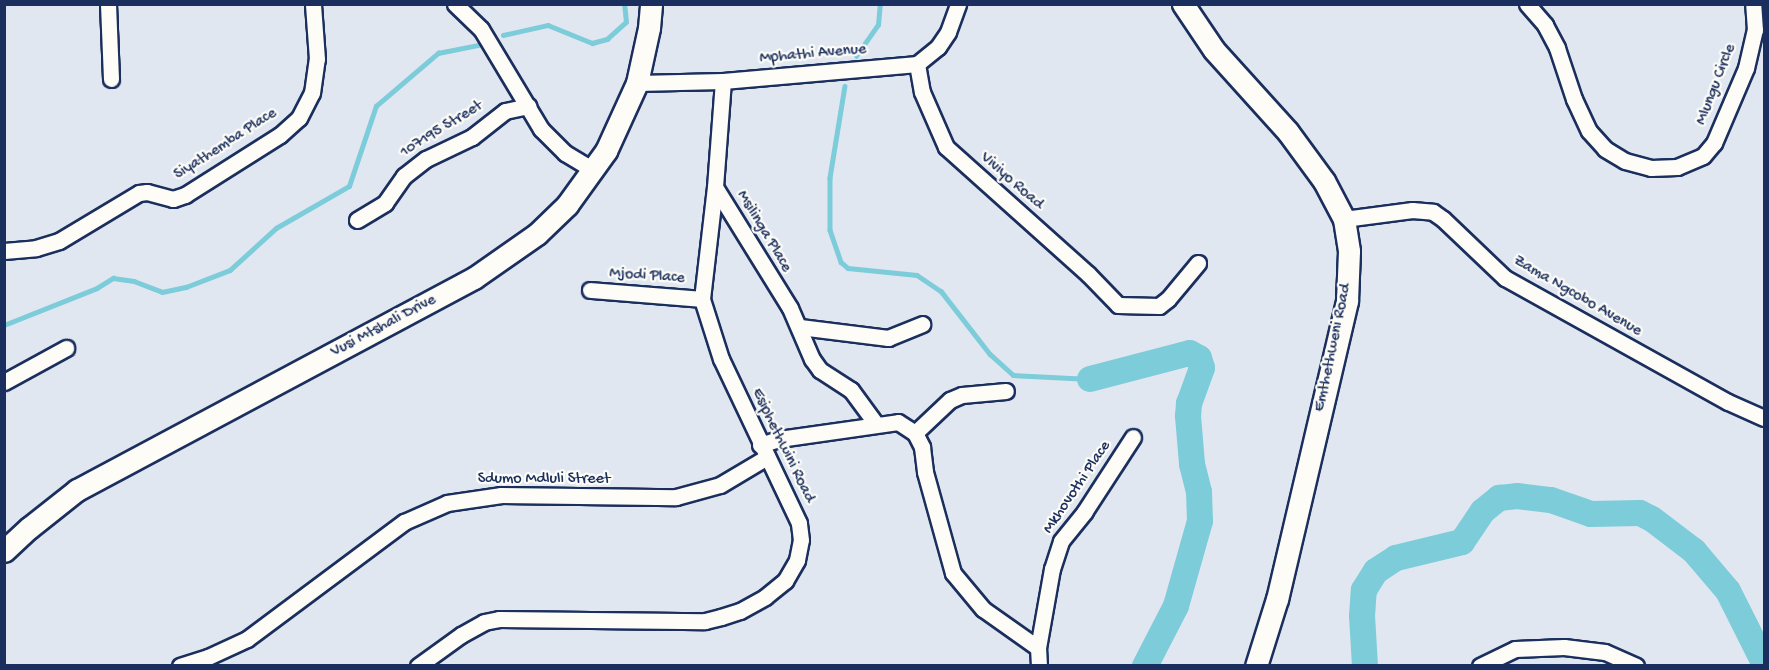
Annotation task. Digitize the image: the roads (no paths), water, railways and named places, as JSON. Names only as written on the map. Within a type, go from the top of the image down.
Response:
[{"type":"street","points":[[108,4],[111,79]]},
{"type":"street","name":"Siyathemba Place","points":[[4,251],[36,248],[59,241],[127,199],[147,192],[172,199],[185,195],[280,135],[299,118],[312,93],[316,77],[313,4]]},
{"type":"street","points":[[455,4],[481,29],[553,142],[593,170]]},
{"type":"street","name":"Vusi Mtshali Drive","points":[[4,551],[54,507],[102,475],[474,278],[537,234],[567,205],[606,151],[637,83],[651,4]]},
{"type":"street","points":[[917,64],[938,47],[948,32],[958,4]]},
{"type":"street","name":"Emthethweni Road","points":[[1183,4],[1214,50],[1288,132],[1324,181],[1344,219],[1349,251],[1347,301],[1277,599],[1256,666]]},
{"type":"street","name":"Mlungu Circle","points":[[1527,4],[1545,25],[1557,48],[1588,131],[1605,149],[1625,161],[1651,168],[1677,167],[1703,156],[1714,143],[1746,68],[1755,30],[1753,4]]},
{"type":"street","name":"Mphathi Avenue","points":[[637,83],[723,81],[917,64]]},
{"type":"street","name":"Viviyo Road","points":[[917,64],[922,92],[945,147],[1088,274],[1118,305],[1148,308],[1159,306],[1168,299],[1198,263]]},
{"type":"street","name":"Esiphethwini Road","points":[[418,666],[461,634],[484,622],[499,619],[705,621],[740,611],[765,597],[785,581],[797,560],[801,540],[799,523],[721,359],[702,299],[715,187],[723,81]]},
{"type":"street","name":"107195 Street","points":[[357,220],[385,203],[404,176],[426,159],[472,137],[505,111],[528,106]]},
{"type":"street","name":"Msilinga Place","points":[[715,187],[800,327],[810,354],[820,370],[851,390],[876,424]]},
{"type":"street","name":"Zama Ngcobo Avenue","points":[[1344,219],[1412,210],[1433,212],[1458,232],[1505,278],[1728,402],[1764,418]]},
{"type":"street","name":"Mjodi Place","points":[[590,291],[702,299]]},
{"type":"street","points":[[800,327],[888,338],[922,324]]},
{"type":"street","points":[[4,382],[66,348]]},
{"type":"street","points":[[1006,391],[962,395],[950,400],[915,433],[921,447],[925,472],[953,573],[983,609],[1038,648]]},
{"type":"street","name":"Sdumo Mdluli Street","points":[[180,666],[208,657],[247,639],[404,522],[447,503],[501,495],[676,497],[720,485],[779,439],[898,422],[915,433]]},
{"type":"street","name":"Mkhovothi Place","points":[[1039,666],[1038,648],[1052,569],[1061,541],[1085,511],[1133,437]]},
{"type":"street","points":[[1480,666],[1515,649],[1564,647],[1605,652],[1636,666]]},
{"type":"waterway","points":[[503,35],[548,25],[592,43],[607,39],[626,22],[624,4]]},
{"type":"waterway","points":[[856,56],[878,25],[880,4]]},
{"type":"waterway","points":[[4,325],[97,288],[113,278],[134,281],[162,292],[186,287],[230,270],[276,228],[349,186],[376,106],[438,53],[478,45]]},
{"type":"waterway","points":[[845,86],[830,178],[830,230],[841,262],[848,268],[917,275],[941,291],[990,354],[1013,375],[1090,379]]},
{"type":"waterway","points":[[1090,379],[1190,353],[1199,358],[1202,368],[1189,403],[1188,416],[1192,464],[1199,492],[1200,521],[1176,606],[1145,666]]},
{"type":"waterway","points":[[1365,666],[1362,616],[1364,590],[1376,571],[1396,558],[1462,542],[1483,511],[1499,498],[1517,496],[1551,500],[1591,514],[1640,513],[1652,519],[1694,551],[1728,591],[1764,663]]}]
